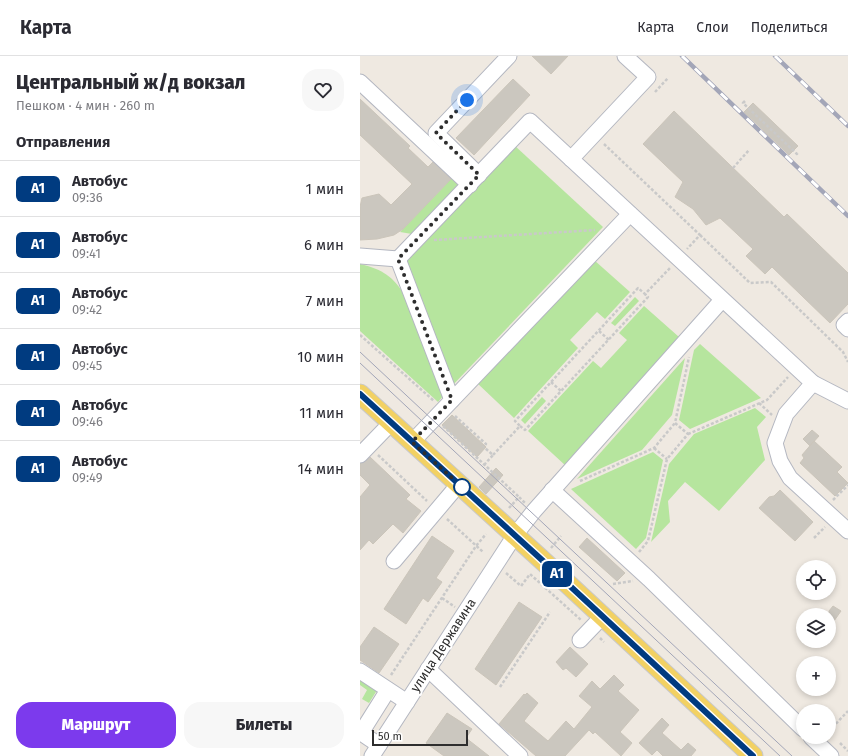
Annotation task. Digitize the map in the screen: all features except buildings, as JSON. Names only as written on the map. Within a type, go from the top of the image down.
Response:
[{"type":"main road","points":[[360,394],[515,535],[596,623],[753,756]]},
{"type":"street","points":[[474,180],[436,133],[509,56]]},
{"type":"street","points":[[571,159],[597,137],[648,77],[625,56]]},
{"type":"street","points":[[360,82],[474,180]]},
{"type":"street","points":[[360,256],[398,259],[530,121],[813,383],[848,400]]},
{"type":"street","points":[[412,442],[630,214]]},
{"type":"street","points":[[398,259],[447,406]]},
{"type":"street","name":"улица Державина","points":[[376,751],[515,535],[552,490],[722,300]]},
{"type":"street","points":[[848,321],[844,326],[848,329]]},
{"type":"street","points":[[813,383],[786,414],[775,443],[780,461],[790,478],[848,531]]},
{"type":"street","points":[[364,451],[391,423]]},
{"type":"street","points":[[394,561],[459,484]]},
{"type":"street","points":[[552,490],[650,579],[796,722]]},
{"type":"street","points":[[580,640],[596,623]]},
{"type":"street","points":[[428,669],[520,756]]},
{"type":"street","points":[[360,671],[407,702]]},
{"type":"street","points":[[376,751],[361,733],[385,688]]},
{"type":"street","points":[[818,744],[831,756]]},
{"type":"path","points":[[654,92],[668,78]]},
{"type":"path","points":[[745,101],[743,103],[769,129],[797,154],[798,152]]},
{"type":"path","points":[[597,137],[750,283],[771,282],[843,352],[848,362]]},
{"type":"path","points":[[732,168],[749,150]]},
{"type":"path","points":[[416,241],[616,229]]},
{"type":"path","points":[[645,294],[700,235]]},
{"type":"path","points":[[638,288],[645,294],[648,297],[561,392],[525,430],[520,426],[515,421],[638,288]]},
{"type":"path","points":[[598,331],[609,340]]},
{"type":"path","points":[[360,335],[447,406],[481,441],[486,444],[484,447],[493,456]]},
{"type":"path","points":[[578,482],[654,448],[675,423],[690,355]]},
{"type":"path","points":[[637,554],[648,541],[667,459],[688,434],[767,400],[796,368]]},
{"type":"path","points":[[551,382],[561,392]]},
{"type":"path","points":[[675,423],[688,434]]},
{"type":"path","points":[[484,465],[520,426]]},
{"type":"path","points":[[444,427],[519,497]]},
{"type":"path","points":[[654,448],[667,459]]},
{"type":"path","points":[[364,451],[437,510],[483,552]]},
{"type":"path","points":[[825,509],[848,485]]},
{"type":"path","points":[[385,688],[476,546],[486,534]]},
{"type":"path","points":[[548,551],[561,536]]},
{"type":"path","points":[[506,572],[521,586],[530,574],[596,623]]},
{"type":"path","points":[[500,687],[550,612]]},
{"type":"path","points":[[836,724],[848,711]]},
{"type":"green space","points":[[514,145],[603,227],[451,387],[406,266],[408,259]]},
{"type":"green space","points":[[453,177],[461,184],[412,234],[400,232]]},
{"type":"green space","points":[[594,260],[630,292],[605,319],[597,312],[570,340],[578,348],[514,418],[476,382]]},
{"type":"green space","points":[[360,264],[375,268],[387,275],[401,289],[405,296],[444,395],[438,402],[360,331]]},
{"type":"green space","points":[[635,297],[639,301],[615,326],[611,323]]},
{"type":"green space","points":[[644,306],[679,337],[566,466],[528,431],[593,361],[601,368],[627,340],[619,333]]},
{"type":"green space","points":[[700,344],[761,398],[690,429],[679,420],[694,350]]},
{"type":"green space","points":[[685,358],[672,415],[642,450],[577,479]]},
{"type":"green space","points":[[542,397],[546,401],[525,424],[521,420]]},
{"type":"green space","points":[[755,408],[766,417],[757,427],[765,460],[719,511],[685,482],[668,501],[670,522],[651,542],[669,464],[694,434]]},
{"type":"green space","points":[[653,452],[663,460],[646,538],[636,549],[571,489]]},
{"type":"green space","points":[[360,675],[379,687],[369,703],[362,699],[367,690],[360,685]]},
{"type":"tram line","points":[[360,352],[792,756]]},
{"type":"tram line","points":[[360,363],[780,756]]},
{"type":"railway","points":[[682,56],[848,216]]},
{"type":"railway","points":[[775,56],[848,126]]},
{"type":"bus line","name":"А1","points":[[360,394],[542,560],[753,756]]},
{"type":"route","points":[[462,487],[412,442],[452,400],[398,259],[479,175],[436,133],[467,100]]}]
